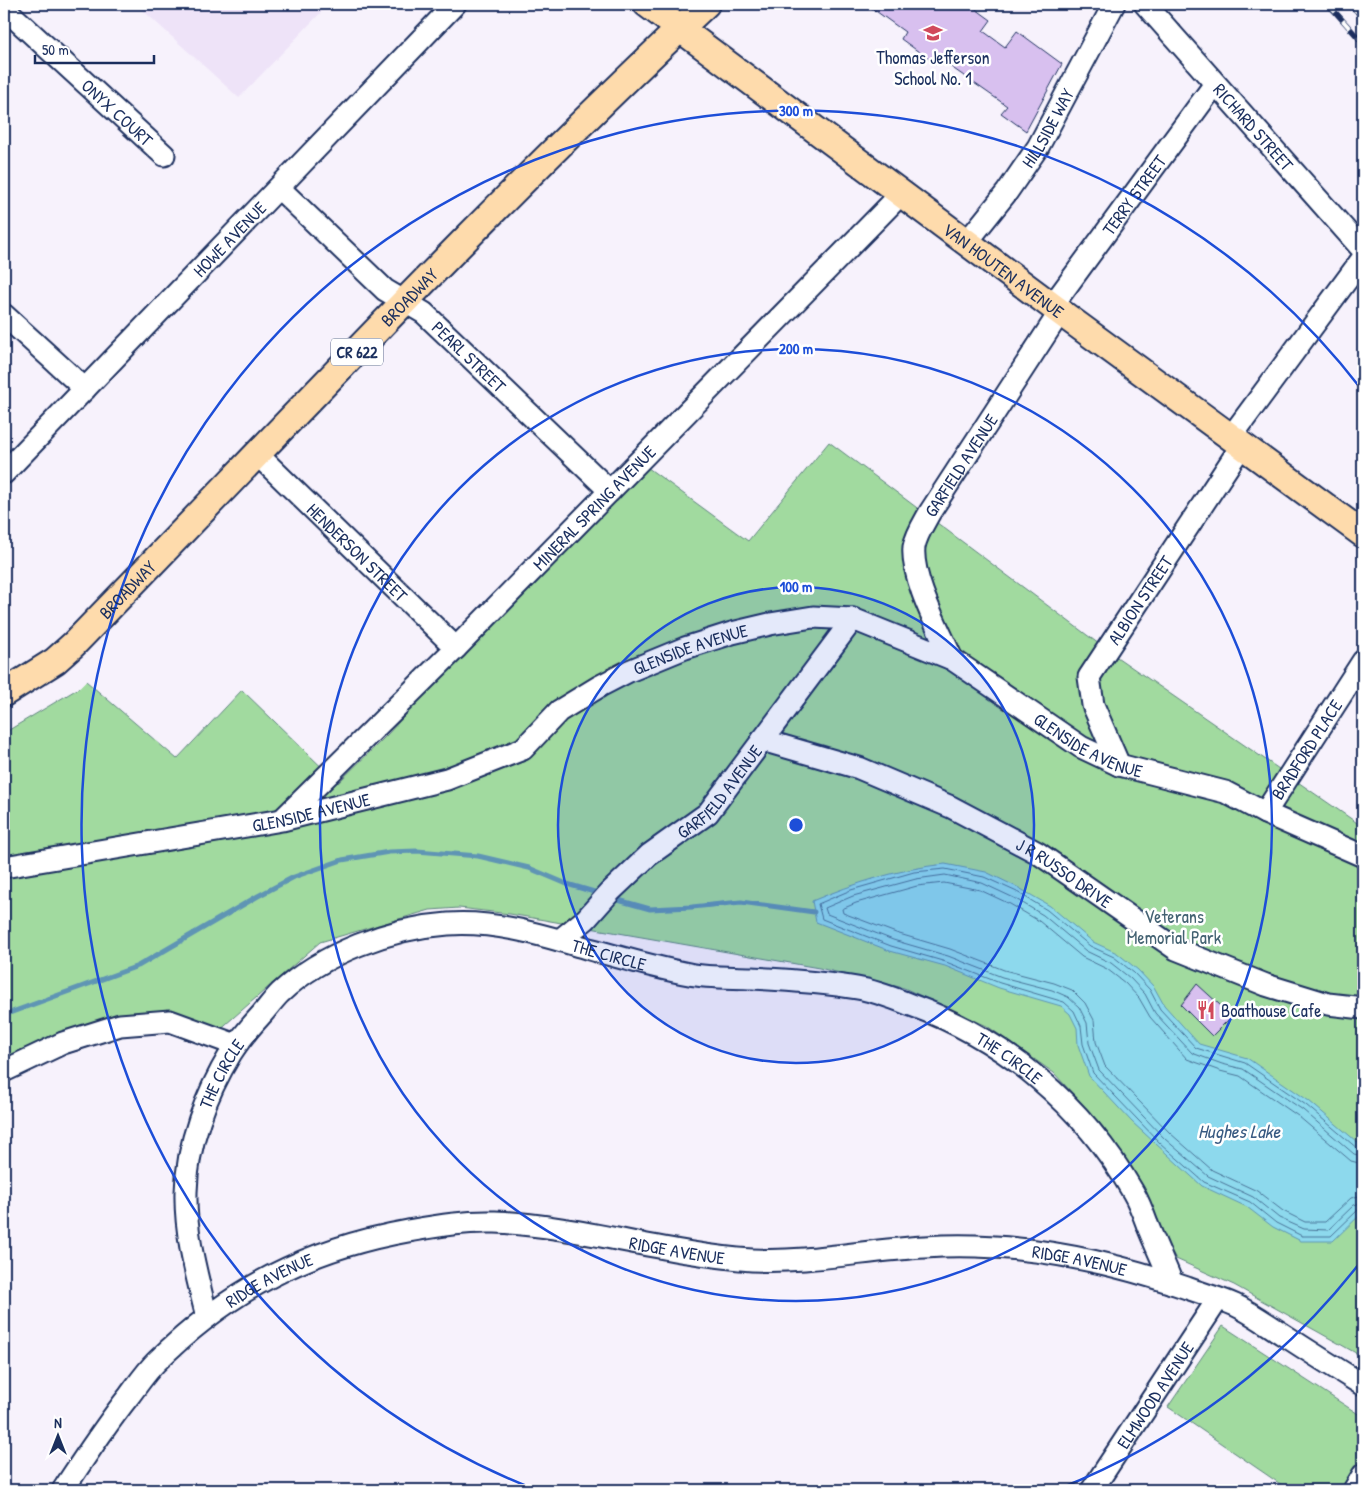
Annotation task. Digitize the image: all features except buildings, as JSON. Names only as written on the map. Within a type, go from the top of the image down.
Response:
[{"type":"main road","name":"VAN HOUTEN AVENUE","points":[[647,4],[1056,309],[1363,534]]},
{"type":"main road","name":"BROADWAY","points":[[8,684],[55,661],[74,644],[405,302],[607,97],[706,4]]},
{"type":"street","name":"HOWE AVENUE","points":[[4,473],[455,4]]},
{"type":"street","name":"HILLSIDE WAY","points":[[967,242],[1007,192],[1038,147],[1114,4]]},
{"type":"street","name":"RICHARD STREET","points":[[1145,4],[1363,250]]},
{"type":"street","name":"ONYX COURT","points":[[4,8],[164,155]]},
{"type":"street","name":"TERRY STREET","points":[[1056,309],[1215,84]]},
{"type":"street","name":"PEARL STREET","points":[[279,188],[385,290],[424,313],[610,491]]},
{"type":"street","name":"MINERAL SPRING AVENUE","points":[[282,820],[456,648],[902,194]]},
{"type":"street","name":"ALBION STREET","points":[[1119,765],[1093,705],[1089,677],[1236,441],[1363,258]]},
{"type":"street","name":"GARFIELD AVENUE","points":[[952,659],[919,584],[914,562],[914,546],[930,512],[1056,309]]},
{"type":"street","points":[[4,315],[85,389]]},
{"type":"street","name":"HENDERSON STREET","points":[[258,455],[456,648]]},
{"type":"street","name":"GLENSIDE AVENUE","points":[[4,866],[282,820],[447,779],[523,749],[559,711],[629,671],[685,648],[732,633],[813,617],[853,619],[952,659],[1081,747],[1119,765],[1225,792],[1265,813],[1363,856]]},
{"type":"street","name":"GARFIELD AVENUE","points":[[560,940],[586,919],[649,855],[708,812],[853,619]]},
{"type":"street","name":"BRADFORD PLACE","points":[[1265,813],[1363,661]]},
{"type":"street","name":"J R RUSSO DRIVE","points":[[762,740],[859,768],[951,807],[1038,853],[1176,949],[1266,985],[1328,1004],[1363,1008]]},
{"type":"street","name":"THE CIRCLE","points":[[207,1317],[188,1229],[186,1193],[188,1162],[197,1128],[208,1099],[236,1045],[280,993],[326,960],[389,935],[448,924],[502,926],[691,975],[800,980],[864,989],[935,1014],[966,1029],[998,1048],[1029,1070],[1060,1096],[1083,1122],[1117,1165],[1136,1196],[1172,1283]]},
{"type":"street","points":[[4,1072],[63,1043],[120,1025],[170,1021],[236,1045]]},
{"type":"street","name":"RIDGE AVENUE","points":[[63,1490],[102,1431],[154,1364],[207,1317],[254,1285],[309,1258],[370,1238],[469,1222],[493,1222],[560,1228],[712,1256],[754,1260],[816,1257],[924,1246],[973,1246],[1014,1248],[1090,1261],[1172,1283],[1234,1304],[1363,1385]]},
{"type":"street","name":"ELMWOOD AVENUE","points":[[1092,1490],[1218,1299]]},
{"type":"street","points":[[1354,1490],[1363,1474]]},
{"type":"shaded area","points":[[136,4],[329,4],[239,98]]},
{"type":"green space","name":"Veterans Memorial Park","points":[[829,442],[1111,653],[1363,827],[1363,1357],[1234,1285],[1176,1259],[1104,1128],[1054,1073],[987,1026],[904,988],[819,968],[510,914],[459,908],[430,910],[320,942],[218,1031],[161,1024],[4,1074],[4,733],[79,688],[86,681],[177,759],[242,690],[338,783],[386,736],[640,462],[748,541]]},
{"type":"green space","points":[[1223,1326],[1363,1417],[1363,1490],[1289,1490],[1168,1407]]},
{"type":"water","name":"Hughes Lake","points":[[945,864],[986,872],[1050,906],[1093,942],[1117,953],[1138,970],[1154,987],[1164,1005],[1199,1044],[1247,1058],[1309,1101],[1363,1147],[1363,1212],[1333,1241],[1301,1241],[1273,1227],[1247,1207],[1202,1186],[1132,1122],[1089,1076],[1078,1045],[1077,1028],[1070,1014],[1061,1006],[999,988],[945,966],[890,951],[816,922],[812,901],[844,888],[877,878],[911,869]]},
{"type":"waterway","points":[[4,1015],[138,966],[294,877],[342,860],[389,852],[417,851],[478,856],[529,868],[567,884],[601,894]]},
{"type":"waterway","points":[[611,898],[650,909],[741,902],[814,912]]},
{"type":"railway","points":[[1328,4],[1363,43]]},
{"type":"railway","points":[[1350,4],[1363,18]]},
{"type":"place","name":"Thomas Jefferson School No. 1","points":[[933,33]]},
{"type":"place","name":"Boathouse Cafe","points":[[1206,1010]]}]
